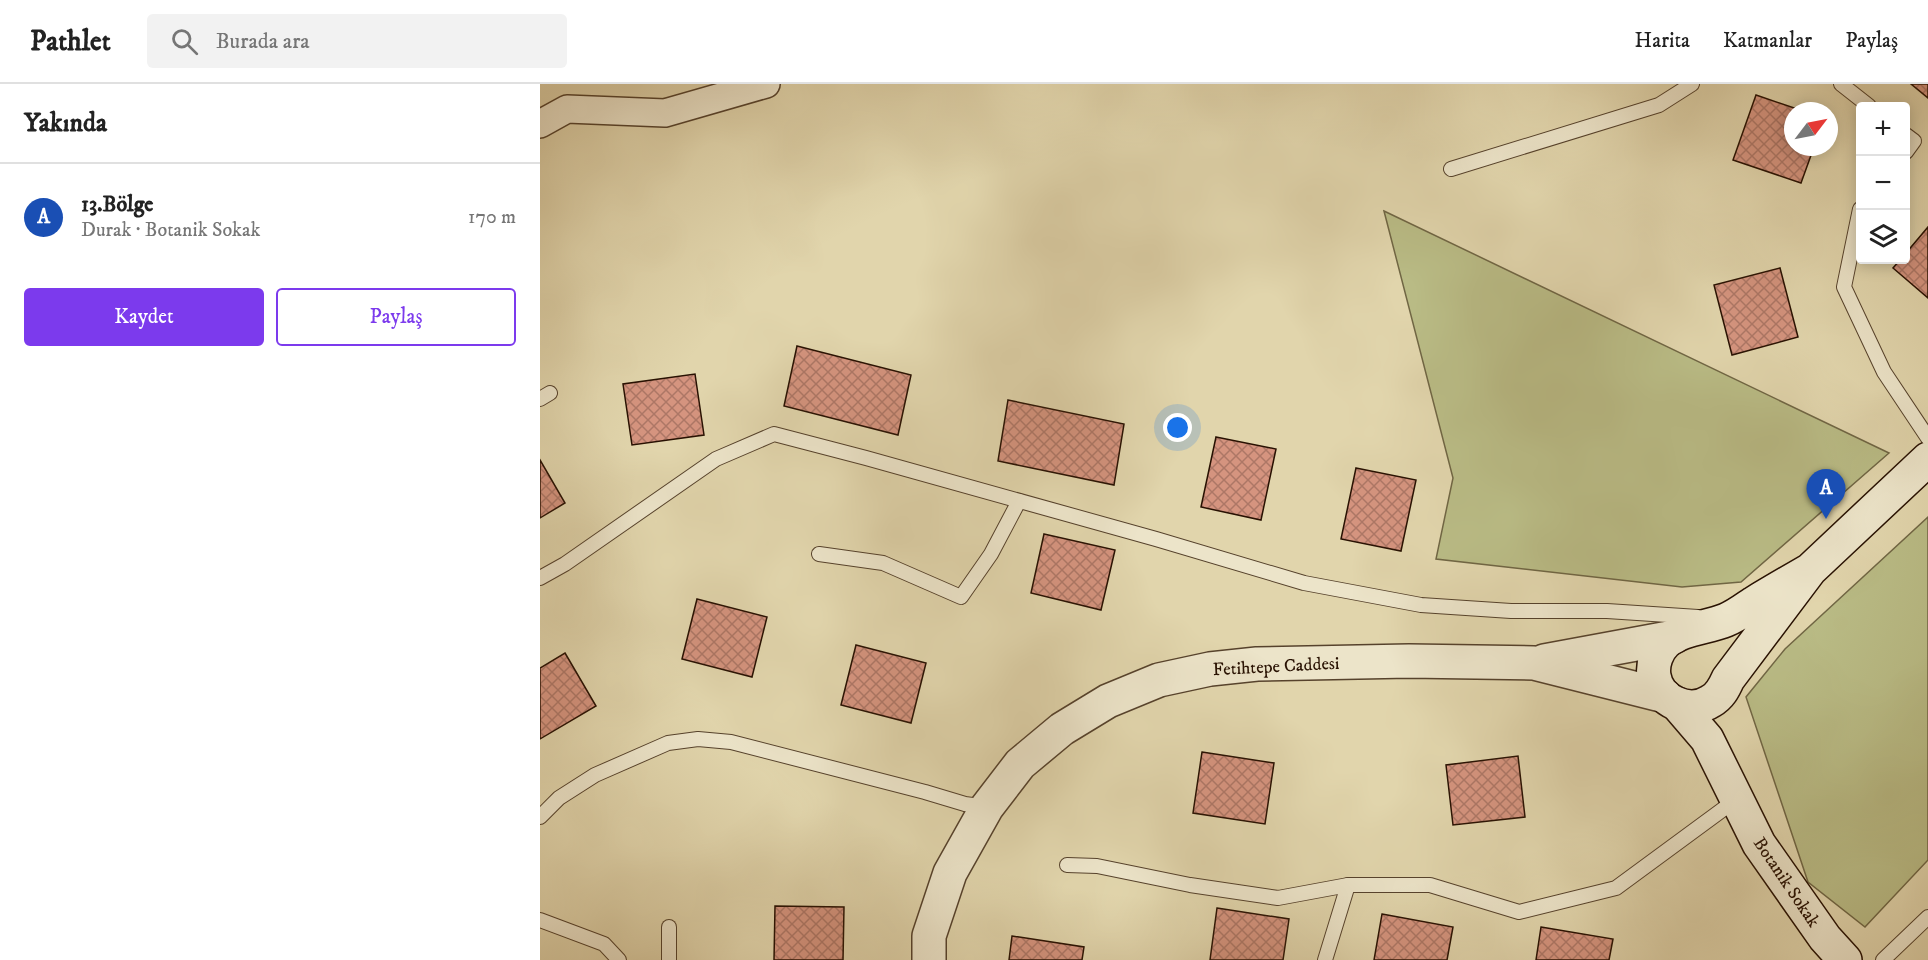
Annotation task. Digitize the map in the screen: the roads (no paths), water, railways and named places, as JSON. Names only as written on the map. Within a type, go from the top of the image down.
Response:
[{"type":"main road","points":[[1809,570],[1727,619],[1679,635],[1664,644],[1654,664],[1654,676],[1658,687],[1671,700],[1688,707],[1701,706],[1713,700],[1809,570],[1928,459]]},
{"type":"main road","points":[[1534,663],[1697,633],[1709,636],[1719,644],[1726,655],[1729,667],[1725,685]]},
{"type":"main road","name":"Fetihtepe Caddesi","points":[[929,960],[929,936],[950,873],[987,807],[1020,765],[1062,729],[1108,701],[1159,680],[1210,669],[1257,664],[1410,661],[1534,663],[1671,700]]},
{"type":"main road","name":"Botanik Sokak","points":[[1725,685],[1721,735],[1737,799]]},
{"type":"main road","name":"Botanik Sokak","points":[[1671,700],[1707,739],[1759,844],[1790,891],[1825,938],[1845,960]]},
{"type":"street","points":[[540,124],[567,109],[665,113],[766,84]]},
{"type":"lane","points":[[1451,169],[1659,105],[1692,84]]},
{"type":"lane","points":[[1841,84],[1864,102]]},
{"type":"lane","points":[[1860,210],[1844,287],[1884,372],[1928,438]]},
{"type":"lane","points":[[540,578],[565,564],[716,459],[774,434],[1019,501],[1304,583],[1421,605],[1511,611],[1607,611],[1727,619]]},
{"type":"lane","points":[[819,554],[883,563],[961,597],[991,554],[1019,501]]},
{"type":"lane","points":[[540,817],[560,798],[595,775],[668,743],[698,739],[730,742],[965,804],[987,807]]},
{"type":"lane","points":[[1067,865],[1097,866],[1190,885],[1278,898],[1348,885],[1430,885],[1520,912],[1616,888],[1737,799]]},
{"type":"lane","points":[[1325,960],[1348,885]]},
{"type":"lane","points":[[1883,960],[1928,916]]},
{"type":"lane","points":[[540,920],[604,944],[619,960]]},
{"type":"lane","points":[[669,927],[669,960]]},
{"type":"place","name":"13.Bölge","points":[[1826,519]]}]
